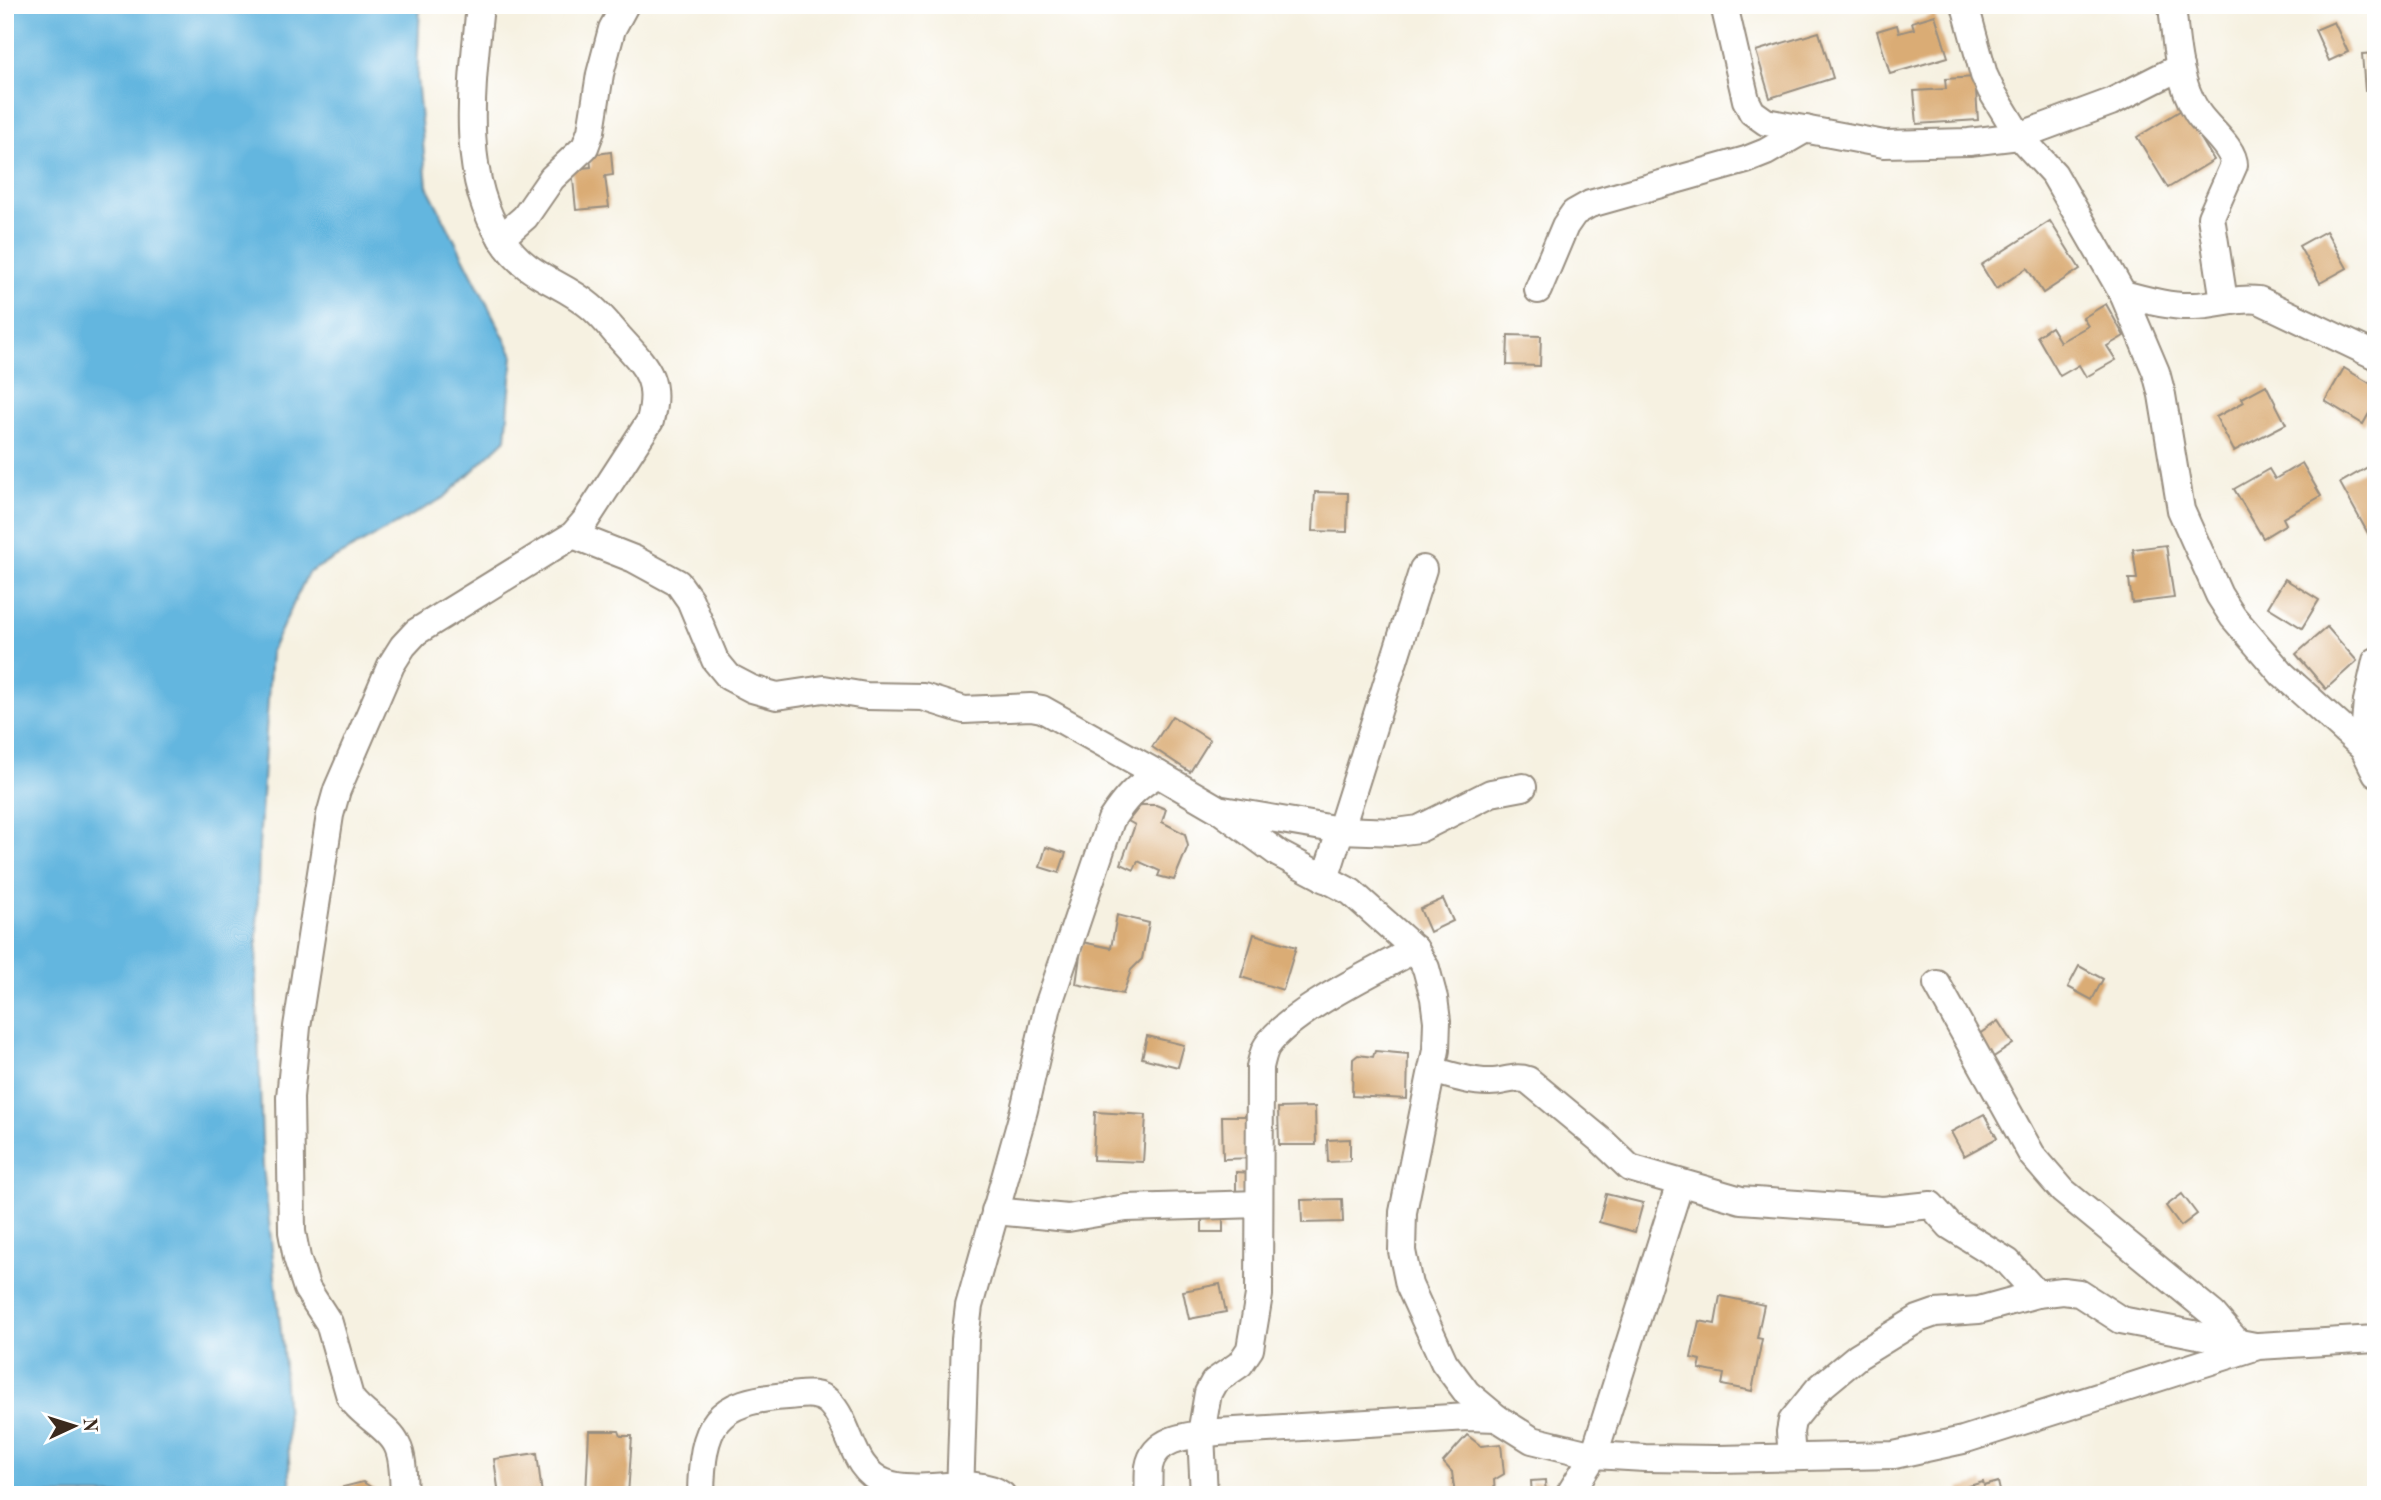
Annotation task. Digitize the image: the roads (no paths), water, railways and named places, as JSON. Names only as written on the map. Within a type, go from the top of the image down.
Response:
[{"type":"street","points":[[404,1495],[396,1441],[356,1407],[349,1397],[329,1323],[307,1289],[292,1232],[289,1097],[323,849],[337,790],[391,665],[403,646],[416,632],[573,535],[585,521],[650,421],[654,403],[653,387],[647,369],[589,304],[520,263],[501,238],[480,194],[472,113],[480,5]]},
{"type":"street","points":[[501,238],[525,217],[552,178],[585,146],[591,131],[600,74],[612,29],[625,5]]},
{"type":"street","points":[[1724,5],[1742,85],[1752,112],[1766,122],[1884,144],[1969,142],[2019,136],[2111,102],[2180,67]]},
{"type":"street","points":[[1965,5],[1984,75],[2019,136],[2054,174],[2123,294],[2156,372],[2181,510],[2219,595],[2233,617],[2283,674],[2363,747],[2376,773]]},
{"type":"street","points":[[2172,5],[2180,67],[2196,110],[2234,157],[2234,164],[2211,217],[2224,301]]},
{"type":"street","points":[[1538,290],[1565,226],[1574,213],[1590,204],[1746,160],[1806,130]]},
{"type":"street","points":[[2123,294],[2195,306],[2245,299],[2259,300],[2376,356]]},
{"type":"street","points":[[573,535],[634,559],[678,583],[690,600],[715,660],[729,677],[752,689],[777,696],[824,689],[866,695],[923,697],[964,710],[1031,707],[1042,709],[1218,809],[1279,854],[1351,892],[1415,948],[1426,968],[1437,1021],[1436,1051],[1403,1212],[1402,1251],[1409,1285],[1444,1362],[1467,1393],[1497,1418],[1532,1440],[1594,1455],[1645,1458],[1894,1455],[1928,1449],[2027,1420],[2248,1344]]},
{"type":"street","points":[[1325,878],[1423,569]]},
{"type":"street","points":[[2363,747],[2367,701],[2376,661]]},
{"type":"street","points":[[960,1491],[967,1321],[1024,1110],[1048,1006],[1111,820],[1123,801],[1139,785],[1157,775]]},
{"type":"street","points":[[1218,809],[1373,833],[1419,829],[1474,799],[1523,787]]},
{"type":"street","points":[[1204,1495],[1201,1434],[1210,1387],[1240,1364],[1250,1349],[1259,1296],[1260,1067],[1266,1048],[1282,1030],[1313,1006],[1415,948]]},
{"type":"street","points":[[1937,984],[2032,1155],[2063,1191],[2248,1344]]},
{"type":"street","points":[[1432,1070],[1480,1082],[1493,1083],[1518,1077],[1528,1080],[1630,1168],[1741,1200],[1883,1210],[1931,1205],[1950,1226],[2008,1262],[2037,1294]]},
{"type":"street","points":[[1569,1495],[1594,1455],[1680,1183]]},
{"type":"street","points":[[995,1211],[1080,1218],[1110,1209],[1259,1204]]},
{"type":"street","points":[[1792,1457],[1792,1421],[1818,1389],[1857,1356],[1935,1313],[1979,1310],[2037,1294],[2063,1291],[2079,1293],[2121,1320],[2248,1344],[2376,1339]]},
{"type":"street","points":[[701,1495],[701,1459],[705,1443],[710,1430],[726,1410],[763,1398],[817,1394],[829,1402],[837,1414],[855,1454],[867,1469],[884,1483],[906,1489],[995,1490],[1002,1495]]},
{"type":"street","points":[[1149,1495],[1149,1465],[1155,1452],[1165,1443],[1201,1434],[1454,1418],[1497,1418]]},
{"type":"water","points":[[5,5],[420,5],[417,77],[427,186],[513,355],[506,439],[445,497],[308,573],[271,651],[259,846],[256,980],[263,1166],[283,1350],[291,1495],[5,1495]]}]
